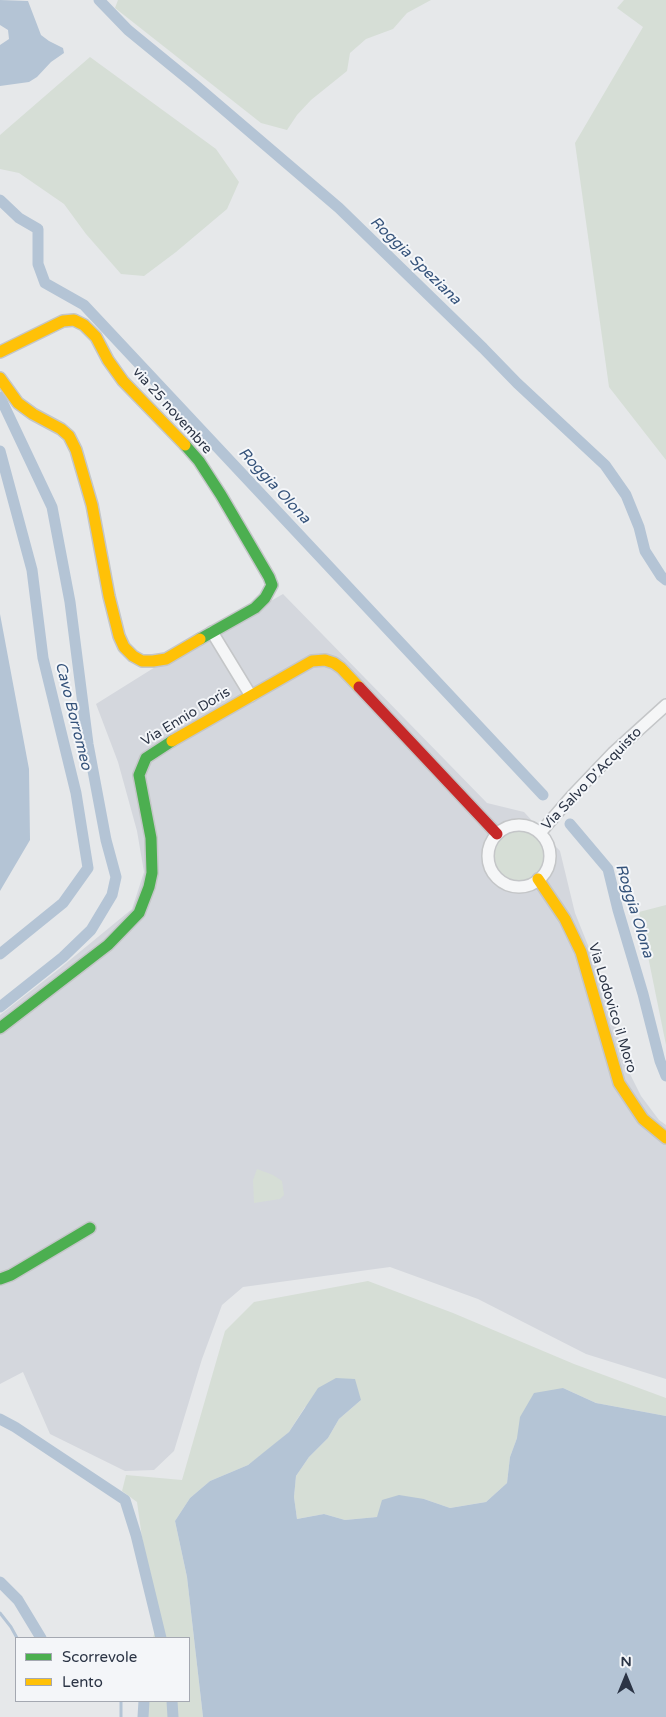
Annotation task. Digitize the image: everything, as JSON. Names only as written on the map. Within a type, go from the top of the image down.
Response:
[{"type":"street","name":"via 25 novembre","points":[[0,352],[63,321],[74,320],[84,325],[96,337],[108,360],[123,381],[162,420],[198,461],[221,494],[260,560],[272,585],[265,598],[255,608],[166,659],[142,661],[133,656],[124,647],[119,636],[109,596],[92,505],[76,450],[69,436],[61,429],[33,414],[18,403],[0,378]]},
{"type":"street","points":[[212,632],[251,696]]},
{"type":"street","name":"Via Ennio Doris","points":[[0,1028],[108,945],[138,913],[147,894],[152,873],[151,838],[139,775],[146,758],[162,746],[312,661],[325,660],[334,663],[497,834]]},
{"type":"street","name":"Via Salvo D'Acquisto","points":[[540,833],[613,753],[666,705]]},
{"type":"street","points":[[514,825],[524,825],[540,833],[546,841],[549,858],[547,867],[538,879],[525,886],[516,886],[499,880],[493,872],[488,855],[492,840],[497,834],[505,828],[514,825]]},
{"type":"street","name":"Via Lodovico il Moro","points":[[538,879],[565,919],[581,952],[619,1083],[643,1119],[666,1138]]},
{"type":"street","points":[[0,1279],[11,1275],[90,1228]]},
{"type":"shaded area","points":[[118,0],[431,0],[407,13],[393,29],[366,39],[350,53],[347,71],[311,100],[297,115],[287,130],[261,123],[115,8]]},
{"type":"shaded area","points":[[624,0],[666,0],[666,460],[609,387],[575,143],[643,27],[617,8]]},
{"type":"shaded area","points":[[90,57],[216,149],[239,182],[227,209],[144,276],[121,274],[86,234],[64,204],[19,173],[0,169],[0,135]]},
{"type":"shaded area","points":[[283,594],[487,803],[524,812],[560,851],[575,913],[606,990],[626,1066],[641,1096],[659,1120],[666,1125],[666,1379],[586,1354],[478,1299],[390,1267],[243,1287],[222,1305],[202,1359],[174,1451],[154,1470],[125,1471],[50,1434],[23,1372],[0,1384],[0,1015],[132,909],[144,872],[137,831],[118,762],[96,704],[152,669]]},
{"type":"shaded area","points":[[519,830],[529,832],[537,838],[543,846],[545,856],[543,866],[537,874],[529,880],[519,882],[509,880],[501,874],[495,866],[493,856],[495,846],[501,838],[509,832]]},
{"type":"shaded area","points":[[666,905],[666,1045],[639,912]]},
{"type":"shaded area","points":[[257,1169],[273,1175],[282,1181],[284,1195],[280,1199],[254,1203],[253,1180]]},
{"type":"shaded area","points":[[368,1281],[453,1313],[574,1364],[666,1398],[666,1416],[596,1403],[563,1388],[517,1438],[510,1457],[507,1483],[486,1502],[450,1508],[424,1499],[377,1517],[345,1520],[324,1514],[297,1519],[294,1497],[296,1476],[309,1457],[328,1438],[339,1419],[361,1400],[305,1407],[289,1432],[248,1465],[210,1481],[190,1498],[175,1521],[187,1577],[203,1717],[142,1717],[143,1702],[190,1702],[190,1637],[153,1637],[155,1630],[137,1502],[122,1491],[126,1475],[182,1480],[225,1331],[254,1302]]},
{"type":"water","points":[[0,0],[28,1],[41,35],[63,48],[64,53],[29,82],[0,86],[0,45],[9,39],[8,30],[0,25]]},
{"type":"water","points":[[0,614],[29,769],[30,840],[0,891]]},
{"type":"water","points":[[336,1378],[355,1379],[361,1400],[339,1419],[328,1438],[309,1457],[296,1476],[294,1497],[297,1519],[324,1514],[345,1520],[377,1517],[382,1500],[399,1495],[424,1499],[450,1508],[486,1502],[507,1483],[510,1457],[517,1438],[520,1417],[534,1393],[563,1388],[596,1403],[666,1416],[666,1717],[203,1717],[187,1577],[175,1521],[190,1498],[210,1481],[248,1465],[289,1432],[318,1388]]},
{"type":"waterway","name":"Roggia Speziana","points":[[99,0],[128,30],[339,208],[517,383],[605,465],[626,495],[639,527],[645,551],[661,576],[666,580]]},
{"type":"waterway","name":"Roggia Olona","points":[[0,200],[19,218],[38,229],[38,264],[45,283],[84,305],[543,795]]},
{"type":"waterway","points":[[0,397],[52,507],[70,602],[88,744],[106,840],[116,877],[112,895],[91,930],[63,957],[0,1007]]},
{"type":"waterway","name":"Cavo Borromeo","points":[[0,451],[32,570],[43,658],[76,793],[88,868],[63,903],[0,954]]},
{"type":"waterway","name":"Roggia Olona","points":[[570,824],[608,869],[660,1061],[666,1076]]},
{"type":"waterway","points":[[0,1419],[125,1500],[136,1535],[161,1637]]},
{"type":"waterway","name":"Cavo Borromeo","points":[[0,1582],[18,1600],[40,1637]]},
{"type":"waterway","points":[[0,1613],[16,1637]]},
{"type":"waterway","points":[[121,1702],[121,1717]]},
{"type":"waterway","name":"Cavo Borromeo","points":[[143,1717],[144,1702]]},
{"type":"waterway","points":[[172,1702],[173,1717]]},
{"type":"traffic: fast","points":[[185,445],[199,461],[221,495],[272,585],[265,598],[255,608],[200,639]]},
{"type":"traffic: fast","points":[[0,1028],[108,945],[139,913],[152,873],[151,838],[139,775],[146,758],[172,741]]},
{"type":"traffic: fast","points":[[0,1279],[11,1275],[90,1228]]},
{"type":"traffic: slow","points":[[0,352],[63,321],[74,320],[84,325],[96,337],[108,360],[123,381],[185,445]]},
{"type":"traffic: slow","points":[[0,378],[18,403],[33,414],[61,429],[69,436],[76,450],[92,505],[109,596],[119,636],[124,647],[133,656],[142,661],[153,661],[166,659],[200,639]]},
{"type":"traffic: slow","points":[[172,741],[312,661],[325,660],[334,663],[359,687]]},
{"type":"traffic: slow","points":[[538,879],[565,919],[581,952],[619,1083],[643,1119],[666,1138]]},
{"type":"traffic: jam","points":[[359,687],[497,834]]}]
